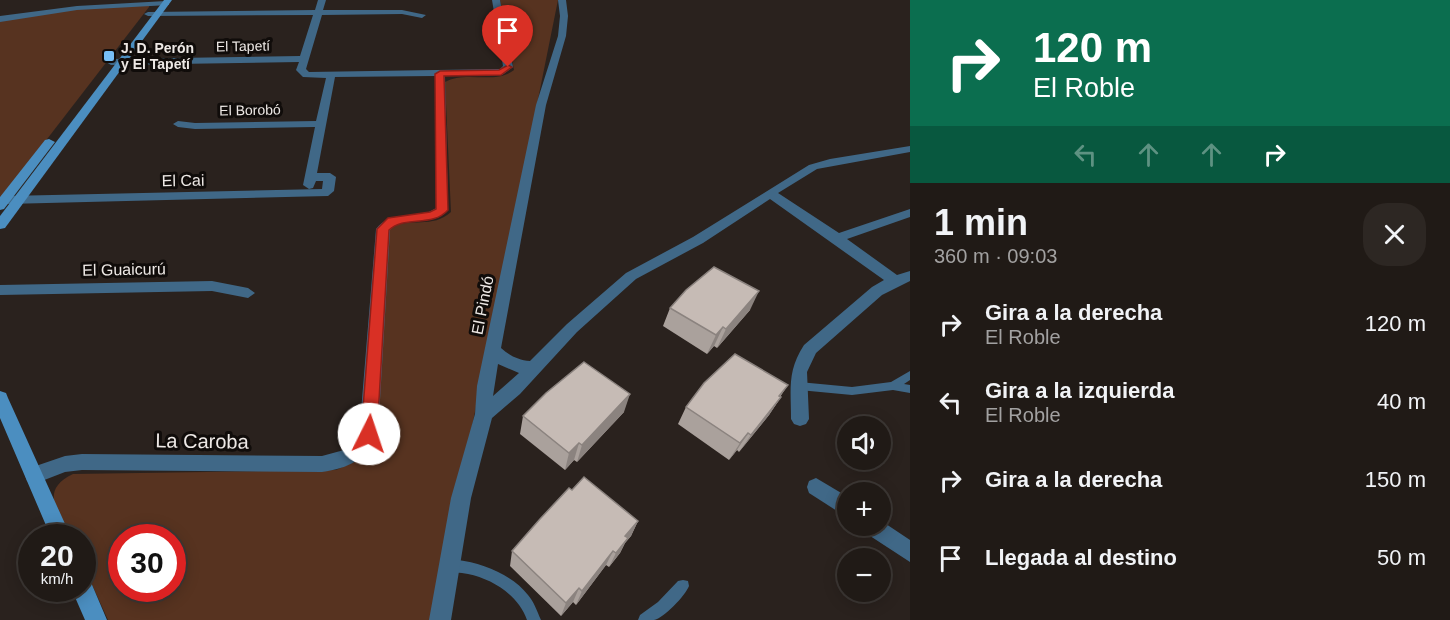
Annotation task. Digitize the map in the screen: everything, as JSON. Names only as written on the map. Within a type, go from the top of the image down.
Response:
[{"type":"main road","points":[[2,203],[159,6]]},
{"type":"main road","points":[[0,225],[117,61]]},
{"type":"main road","points":[[0,398],[55,524]]},
{"type":"main road","points":[[88,602],[96,620]]},
{"type":"street","points":[[322,0],[301,70],[306,75],[501,72],[508,67],[496,0]]},
{"type":"street","name":"El Pindó","points":[[440,620],[467,473],[484,414],[485,386],[541,105],[562,36],[564,16],[562,0]]},
{"type":"street","points":[[0,19],[76,8],[159,6],[318,13],[402,12],[422,15]]},
{"type":"street","name":"El Tapetí","points":[[117,61],[304,59]]},
{"type":"street","name":"La Caroba","points":[[34,475],[64,464],[82,462],[322,464],[351,458],[365,444],[369,434],[383,229],[392,220],[433,216],[442,210],[440,74]]},
{"type":"street","points":[[307,194],[331,75]]},
{"type":"street","name":"El Borobó","points":[[178,124],[195,126],[322,124]]},
{"type":"street","points":[[484,414],[617,286],[648,265],[698,240],[742,210],[820,164],[910,149]]},
{"type":"street","name":"El Cai","points":[[2,203],[19,199],[307,194],[324,193],[329,189],[330,177],[310,177]]},
{"type":"street","points":[[771,194],[902,278]]},
{"type":"street","points":[[837,238],[910,213]]},
{"type":"street","points":[[800,419],[798,372],[810,349],[877,291],[902,278]]},
{"type":"street","name":"El Guaicurú","points":[[0,290],[212,286],[249,293]]},
{"type":"street","points":[[492,349],[508,363],[519,368],[534,368]]},
{"type":"street","points":[[816,487],[837,501]]},
{"type":"street","points":[[887,536],[910,552]]},
{"type":"lane","points":[[893,386],[910,375]]},
{"type":"lane","points":[[799,386],[852,391],[893,386],[910,389]]},
{"type":"lane","points":[[449,567],[457,565],[481,570],[521,595],[534,620]]},
{"type":"lane","points":[[645,620],[663,608],[683,586]]},
{"type":"shaded area","points":[[500,0],[558,0],[433,620],[108,620],[96,594],[96,524],[64,524],[54,502],[57,487],[73,474],[336,470],[354,462],[367,451],[390,228],[405,223],[437,220],[451,212],[445,82],[462,77],[498,77],[514,70]]},
{"type":"shaded area","points":[[149,5],[0,200],[0,20],[80,9]]},
{"type":"building","points":[[714,267],[759,291],[726,329],[723,327],[716,335],[670,308],[686,290]]},
{"type":"building","points":[[735,354],[788,385],[751,435],[748,433],[740,443],[686,407],[704,383]]},
{"type":"building","points":[[584,362],[630,394],[582,445],[579,443],[569,453],[523,416],[546,393]]},
{"type":"building","points":[[584,477],[638,521],[625,536],[628,538],[616,553],[613,551],[582,591],[579,588],[566,603],[512,551],[569,488],[572,490]]},
{"type":"place","name":"J. D. Perón y El Tapetí","points":[[109,56]]},
{"type":"route","points":[[369,434],[383,229],[392,220],[433,216],[442,210],[440,74],[501,72],[508,67]]}]
